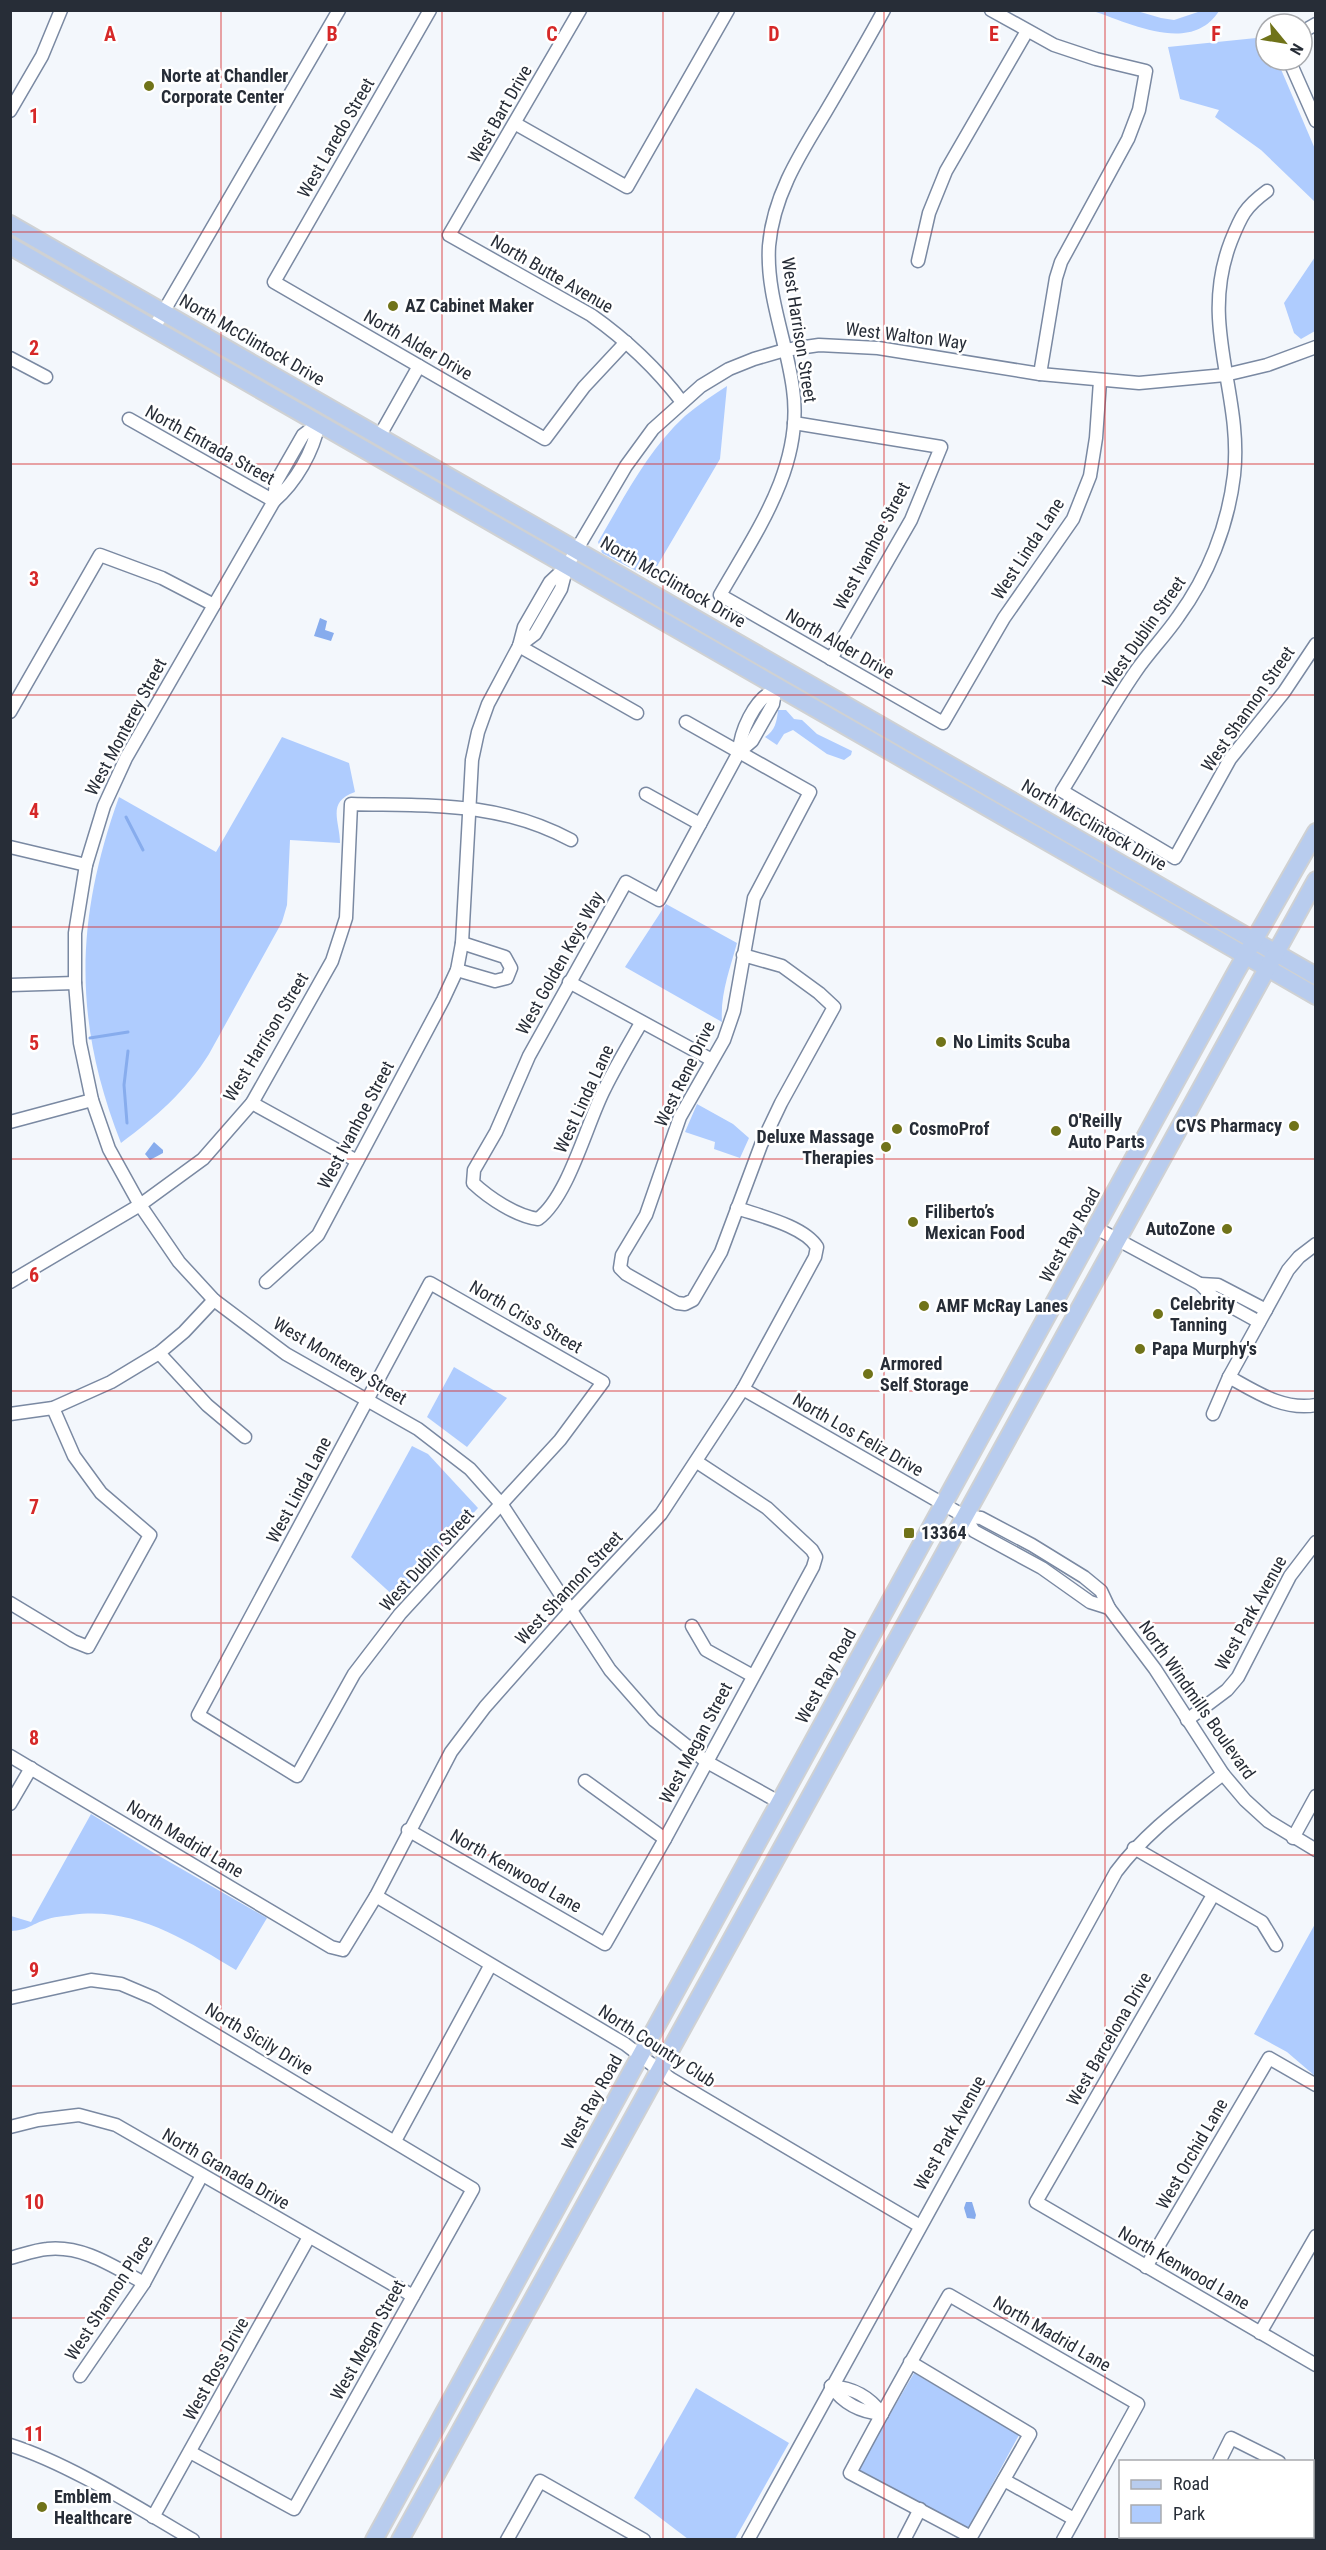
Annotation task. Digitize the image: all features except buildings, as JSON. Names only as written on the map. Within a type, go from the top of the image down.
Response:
[{"type":"main road","name":"North McClintock Drive","points":[[10,224],[1316,976]]},
{"type":"main road","name":"North McClintock Drive","points":[[10,246],[567,566],[775,689],[1316,996]]},
{"type":"main road","name":"West Ray Road","points":[[400,2540],[658,2070],[954,1511],[1096,1228],[1245,956],[1316,832]]},
{"type":"main road","name":"West Ray Road","points":[[374,2540],[779,1802],[1116,1239],[1316,880]]},
{"type":"street","points":[[10,111],[42,56],[61,10]]},
{"type":"street","points":[[154,328],[339,10]]},
{"type":"street","name":"West Laredo Street","points":[[274,282],[430,10]]},
{"type":"street","name":"West Bart Drive","points":[[449,235],[516,124],[580,10]]},
{"type":"street","points":[[516,124],[627,187],[728,10]]},
{"type":"street","name":"West Harrison Street","points":[[720,595],[779,488],[787,467],[794,423],[793,390],[770,269],[769,246],[779,200],[796,162],[884,10]]},
{"type":"street","points":[[992,10],[1027,31],[1072,52],[1146,71],[1138,110],[1128,139],[1061,262],[1056,278],[1040,374]]},
{"type":"street","points":[[918,261],[929,213],[946,171],[1027,31]]},
{"type":"street","points":[[1294,72],[1316,121]]},
{"type":"street","name":"West Dublin Street","points":[[1175,858],[1062,791],[1136,670],[1179,617],[1207,571],[1223,526],[1234,475],[1235,435],[1219,337],[1218,293],[1226,255],[1239,221],[1249,204],[1267,191]]},
{"type":"street","name":"North Butte Avenue","points":[[449,235],[591,315],[626,342],[681,402]]},
{"type":"street","name":"North Alder Drive","points":[[274,282],[545,439],[584,387],[626,342]]},
{"type":"street","name":"West Walton Way","points":[[577,549],[637,450],[653,429],[681,402],[729,369],[785,350],[819,345],[858,346],[1040,374],[1100,381],[1165,382],[1225,375],[1268,365],[1316,347]]},
{"type":"street","points":[[10,358],[46,377]]},
{"type":"street","points":[[379,436],[419,366]]},
{"type":"street","name":"West Linda Lane","points":[[943,723],[1004,618],[1073,519],[1090,476],[1096,438],[1100,381]]},
{"type":"street","name":"North Entrada Street","points":[[129,419],[274,501]]},
{"type":"street","name":"West Monterey Street","points":[[319,423],[315,442],[288,489],[274,501],[118,774],[97,824],[86,865],[76,922],[75,983],[80,1043],[92,1100],[110,1149],[140,1204],[179,1262],[214,1300],[286,1354],[418,1429],[470,1469],[502,1505],[610,1670],[654,1720],[707,1762],[779,1802]]},
{"type":"street","name":"West Ivanhoe Street","points":[[794,423],[941,447],[911,520],[831,659]]},
{"type":"street","name":"West Ivanhoe Street","points":[[266,1282],[318,1235],[443,1000],[457,969],[462,943],[472,760],[478,732],[492,697],[519,646],[535,634],[561,589],[567,566],[577,549]]},
{"type":"street","points":[[10,712],[100,555],[173,583],[214,605]]},
{"type":"street","name":"North Alder Drive","points":[[720,595],[943,723]]},
{"type":"street","name":"West Shannon Street","points":[[1175,858],[1230,759],[1284,692],[1316,644]]},
{"type":"street","points":[[519,646],[637,713]]},
{"type":"street","name":"West Golden Keys Way","points":[[538,1219],[528,1218],[483,1192],[473,1183],[474,1170],[496,1132],[529,1056],[626,882],[659,900],[739,752],[752,741],[773,704],[775,689]]},
{"type":"street","points":[[686,722],[739,752]]},
{"type":"street","name":"West Rene Drive","points":[[737,1208],[721,1252],[693,1300],[685,1304],[677,1303],[626,1274],[620,1268],[622,1255],[646,1215],[680,1117],[724,1040],[734,1011],[754,897],[810,792],[739,752]]},
{"type":"street","points":[[646,794],[700,824]]},
{"type":"street","name":"West Harrison Street","points":[[10,1282],[140,1204],[203,1159],[252,1103],[332,961],[346,918],[351,804],[469,808]]},
{"type":"street","points":[[469,808],[519,817],[545,826],[571,840]]},
{"type":"street","points":[[10,846],[86,865]]},
{"type":"street","points":[[457,969],[495,981],[507,978],[511,968],[505,957],[462,943]]},
{"type":"street","points":[[737,1208],[761,1145],[781,1103],[834,1008],[819,993],[782,966],[743,955]]},
{"type":"street","points":[[569,982],[712,1060]]},
{"type":"street","points":[[10,985],[75,983]]},
{"type":"street","name":"West Linda Lane","points":[[538,1219],[547,1212],[574,1164],[604,1089],[641,1023]]},
{"type":"street","points":[[10,1122],[92,1100]]},
{"type":"street","points":[[252,1103],[357,1161]]},
{"type":"street","name":"West Shannon Street","points":[[343,1950],[376,1896],[408,1830],[451,1752],[485,1707],[571,1610],[661,1514],[743,1389],[814,1257],[816,1247],[811,1238],[793,1228],[737,1208]]},
{"type":"street","points":[[1096,1228],[1200,1284],[1212,1296],[1259,1322]]},
{"type":"street","points":[[1213,1414],[1259,1322],[1293,1263],[1316,1244]]},
{"type":"street","name":"West Linda Lane","points":[[297,1776],[198,1715],[430,1283]]},
{"type":"street","name":"North Criss Street","points":[[430,1283],[603,1383]]},
{"type":"street","points":[[1200,1284],[1218,1285],[1266,1311]]},
{"type":"street","points":[[10,1414],[53,1408],[111,1382],[159,1353],[184,1332],[214,1300]]},
{"type":"street","points":[[159,1353],[207,1405],[245,1437]]},
{"type":"street","points":[[1230,1377],[1279,1403],[1304,1407],[1316,1405]]},
{"type":"street","name":"West Dublin Street","points":[[297,1776],[354,1674],[400,1614],[560,1440],[603,1383]]},
{"type":"street","name":"North Los Feliz Drive","points":[[743,1389],[954,1511]]},
{"type":"street","points":[[10,1603],[73,1641],[88,1647],[150,1534],[101,1493],[74,1456],[53,1408]]},
{"type":"street","name":"West Megan Street","points":[[605,1944],[707,1762],[813,1567],[816,1557],[812,1550],[767,1508],[697,1462]]},
{"type":"street","name":"North Windmills Boulevard","points":[[954,1511],[974,1531],[1061,1579],[1090,1602],[1109,1608],[1155,1670],[1223,1774],[1257,1811],[1293,1838],[1316,1850]]},
{"type":"street","name":"West Park Avenue","points":[[1187,1720],[1227,1690],[1238,1677],[1290,1576],[1316,1542]]},
{"type":"street","points":[[692,1626],[706,1650],[753,1676]]},
{"type":"street","name":"North Madrid Lane","points":[[10,1756],[331,1947],[343,1950]]},
{"type":"street","points":[[10,1804],[31,1768]]},
{"type":"street","name":"West Park Avenue","points":[[748,2540],[1100,1897],[1134,1848],[1223,1774]]},
{"type":"street","points":[[585,1781],[665,1839]]},
{"type":"street","points":[[1293,1838],[1316,1796]]},
{"type":"street","name":"North Kenwood Lane","points":[[408,1830],[605,1944]]},
{"type":"street","points":[[1134,1848],[1262,1922],[1276,1945]]},
{"type":"street","name":"West Barcelona Drive","points":[[1036,2202],[1213,1894]]},
{"type":"street","name":"North Country Club","points":[[376,1896],[490,1966],[625,2044],[658,2070],[920,2226]]},
{"type":"street","points":[[395,2141],[490,1966]]},
{"type":"street","name":"North Sicily Drive","points":[[10,1998],[91,1980],[120,1984],[154,1998],[473,2189]]},
{"type":"street","name":"West Orchid Lane","points":[[1146,2267],[1269,2058],[1316,2085]]},
{"type":"street","name":"North Granada Drive","points":[[10,2127],[38,2120],[80,2115],[116,2125],[413,2296]]},
{"type":"street","name":"West Shannon Place","points":[[80,2376],[144,2283],[202,2175]]},
{"type":"street","name":"West Megan Street","points":[[190,2452],[294,2509],[473,2189]]},
{"type":"street","name":"North Kenwood Lane","points":[[1036,2202],[1316,2365]]},
{"type":"street","points":[[1260,2333],[1316,2236]]},
{"type":"street","name":"West Ross Drive","points":[[153,2517],[309,2237]]},
{"type":"street","points":[[10,2258],[47,2248],[77,2250],[144,2283]]},
{"type":"street","name":"North Madrid Lane","points":[[910,2362],[949,2295],[1138,2404],[1074,2519]]},
{"type":"street","points":[[910,2362],[1030,2434],[971,2537],[850,2473],[882,2414],[910,2362]]},
{"type":"street","points":[[831,2386],[849,2388],[873,2402],[882,2414]]},
{"type":"street","points":[[1219,2460],[1231,2438],[1275,2460]]},
{"type":"street","points":[[10,2445],[70,2471],[193,2540]]},
{"type":"street","points":[[1004,2480],[1074,2519],[1063,2540]]},
{"type":"street","points":[[507,2540],[540,2481],[644,2540]]},
{"type":"street","points":[[904,2540],[920,2509]]},
{"type":"green space","points":[[1093,11],[1137,11],[1174,20],[1201,11],[1219,11],[1207,24],[1193,31],[1177,34],[1142,28]]},
{"type":"green space","points":[[1254,38],[1254,72],[1282,72],[1315,149],[1315,202],[1261,150],[1215,117],[1219,110],[1180,99],[1168,47]]},
{"type":"green space","points":[[1315,257],[1315,331],[1301,339],[1294,333],[1284,303]]},
{"type":"green space","points":[[727,386],[720,459],[650,578],[602,553],[598,542],[659,444],[685,416]]},
{"type":"green space","points":[[778,710],[786,710],[794,719],[802,720],[817,734],[852,751],[851,755],[844,760],[827,754],[793,730],[784,734],[777,745],[765,737],[775,725]]},
{"type":"green space","points":[[282,737],[349,763],[355,792],[340,801],[338,807],[340,843],[290,840],[287,905],[282,922],[209,1054],[170,1103],[121,1143],[105,1098],[94,1055],[88,1012],[86,970],[88,928],[94,886],[104,842],[119,797],[216,852]]},
{"type":"green space","points":[[666,904],[737,943],[724,992],[722,1022],[625,967]]},
{"type":"green space","points":[[697,1104],[733,1124],[749,1138],[740,1158],[714,1149],[715,1142],[685,1132]]},
{"type":"green space","points":[[454,1367],[507,1398],[467,1447],[427,1417]]},
{"type":"green space","points":[[412,1446],[428,1454],[478,1508],[396,1598],[351,1557]]},
{"type":"green space","points":[[91,1814],[267,1918],[236,1970],[198,1947],[158,1928],[116,1916],[95,1914],[58,1917],[11,1931],[11,1916],[31,1922]]},
{"type":"green space","points":[[1315,1924],[1315,2076],[1287,2052],[1254,2034]]},
{"type":"green space","points":[[914,2373],[1019,2435],[968,2529],[858,2469]]},
{"type":"green space","points":[[696,2388],[789,2443],[735,2539],[688,2539],[634,2498]]},
{"type":"shaded area","points":[[320,618],[327,621],[325,630],[334,633],[331,641],[314,636]]},
{"type":"shaded area","points":[[154,1142],[163,1150],[163,1153],[150,1160],[145,1154]]},
{"type":"shaded area","points":[[966,2202],[972,2202],[975,2219],[967,2218],[964,2208]]},
{"type":"waterway","points":[[126,817],[143,850]]},
{"type":"waterway","points":[[90,1038],[128,1032]]},
{"type":"waterway","points":[[127,1123],[124,1085],[128,1051]]},
{"type":"place","name":"Norte at Chandler Corporate Center","points":[[149,86]]},
{"type":"place","name":"AZ Cabinet Maker","points":[[393,306]]},
{"type":"place","name":"No Limits Scuba","points":[[941,1042]]},
{"type":"place","name":"CVS Pharmacy","points":[[1294,1126]]},
{"type":"place","name":"CosmoProf","points":[[897,1129]]},
{"type":"place","name":"O'Reilly Auto Parts","points":[[1056,1131]]},
{"type":"place","name":"Deluxe Massage Therapies","points":[[886,1147]]},
{"type":"place","name":"Filiberto’s Mexican Food","points":[[913,1222]]},
{"type":"place","name":"AutoZone","points":[[1227,1229]]},
{"type":"place","name":"AMF McRay Lanes","points":[[924,1306]]},
{"type":"place","name":"Celebrity Tanning","points":[[1158,1314]]},
{"type":"place","name":"Papa Murphy's","points":[[1140,1349]]},
{"type":"place","name":"Armored Self Storage","points":[[868,1374]]},
{"type":"place","name":"13364","points":[[909,1533]]},
{"type":"place","name":"Emblem Healthcare","points":[[42,2507]]}]
